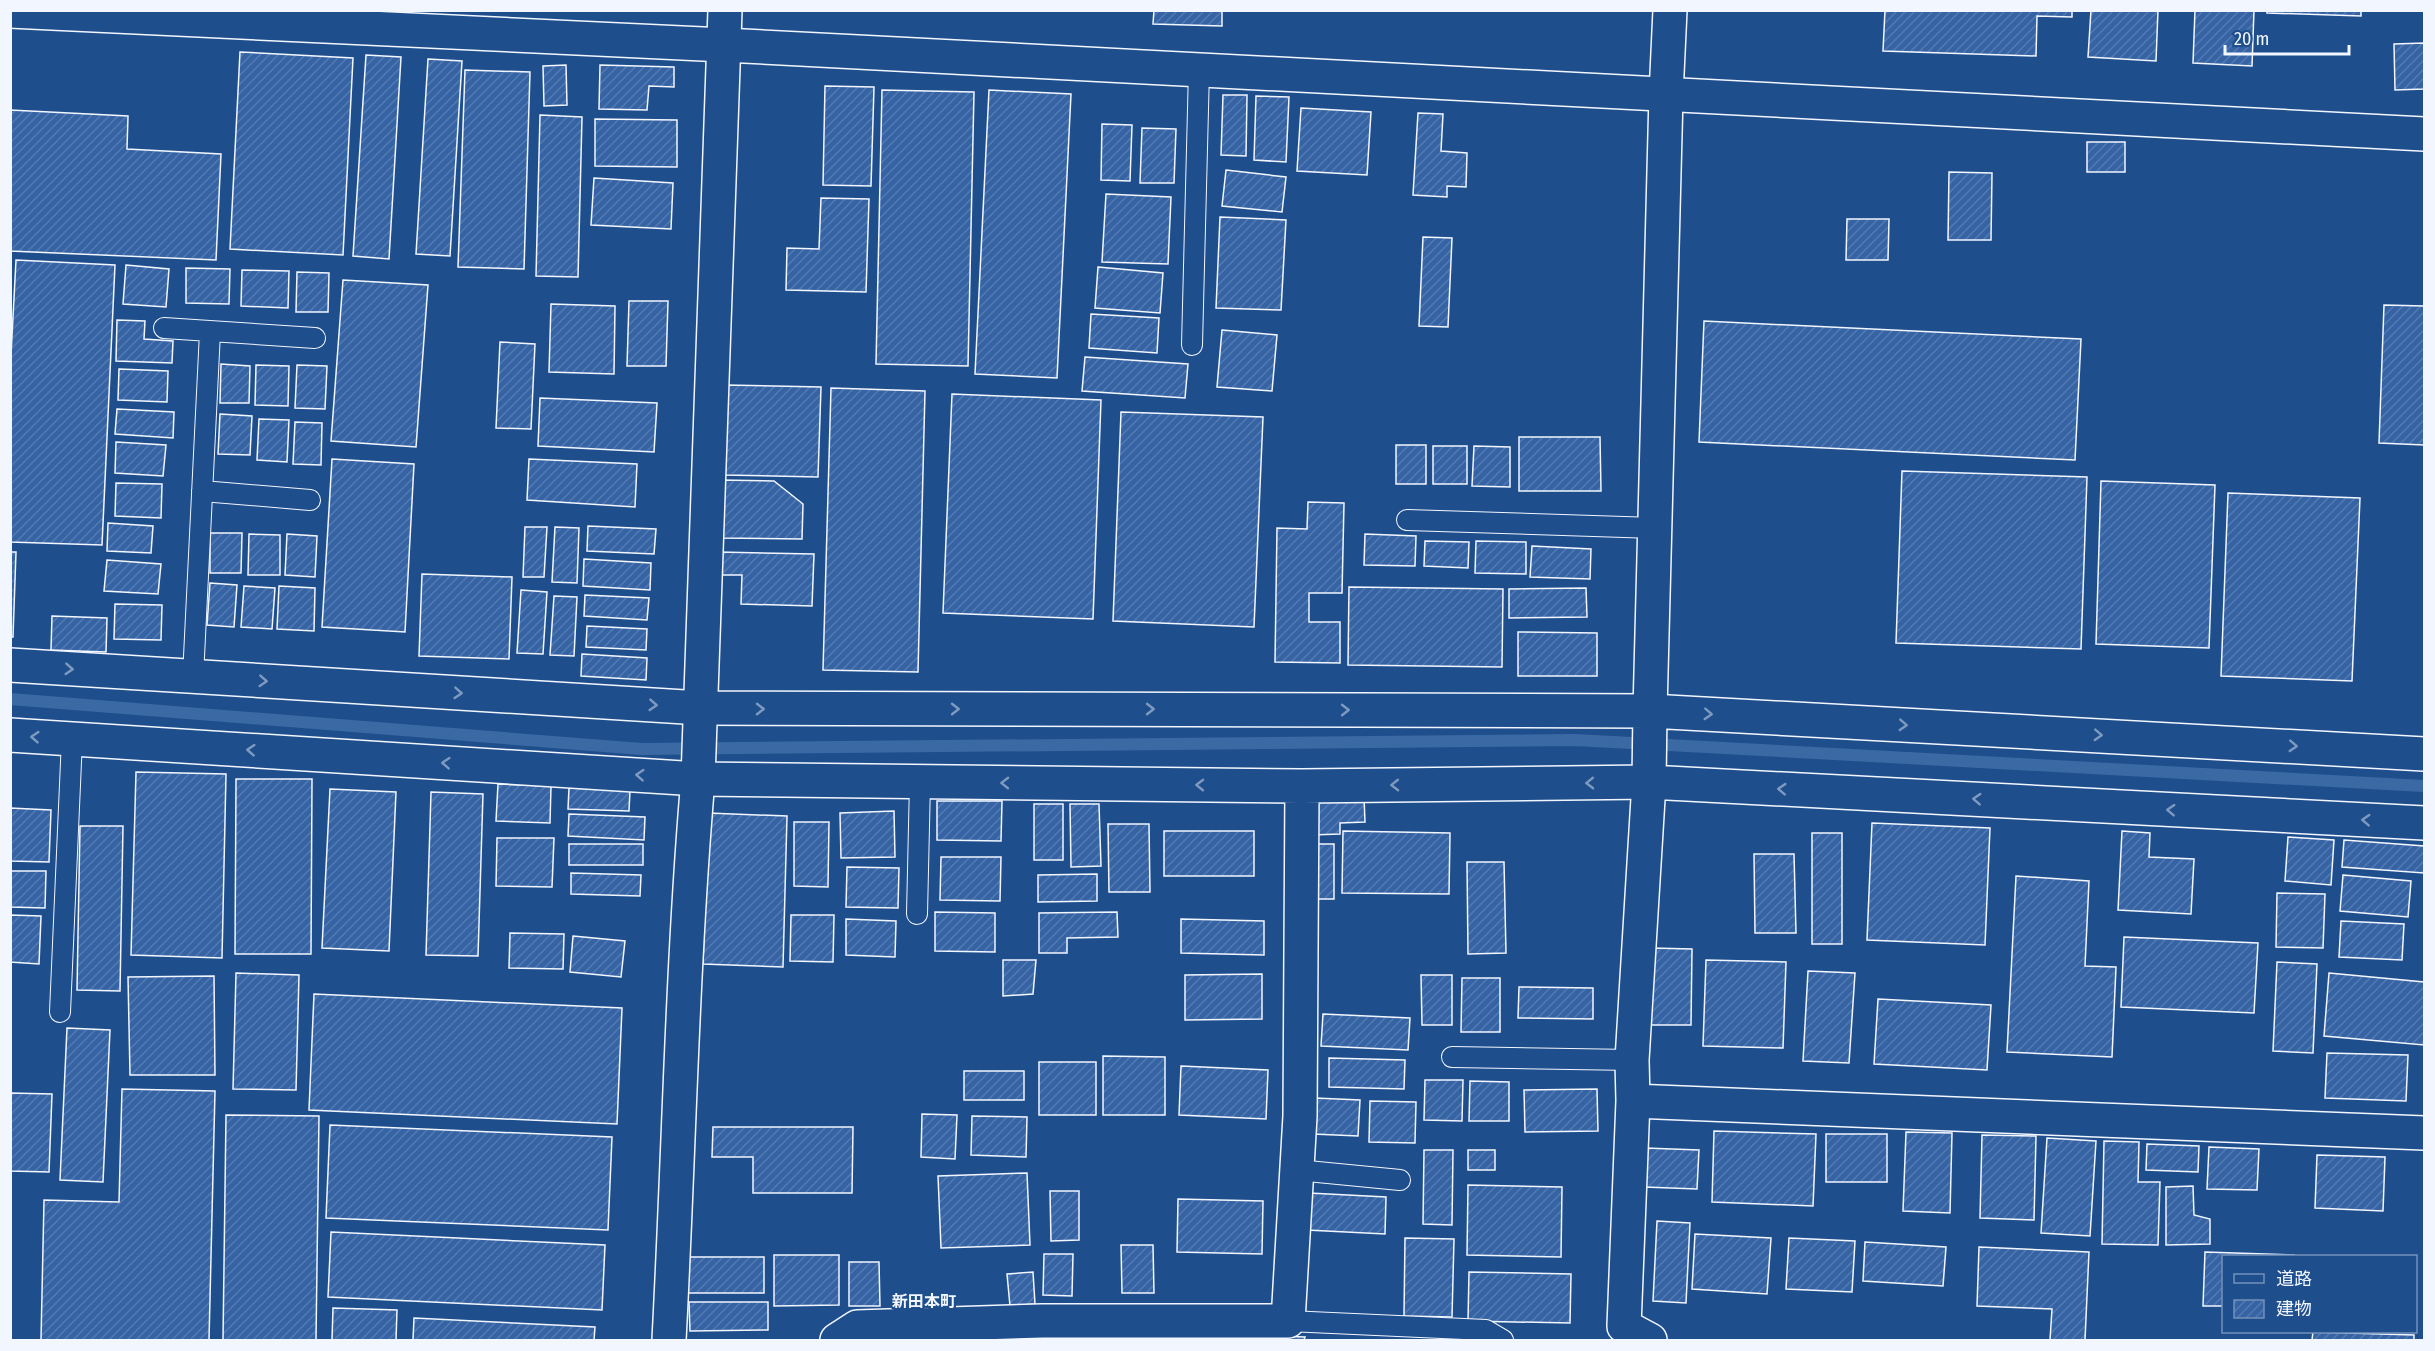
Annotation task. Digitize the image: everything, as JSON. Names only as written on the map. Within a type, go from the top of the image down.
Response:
[{"type":"street","points":[[669,1341],[688,906],[699,778],[725,10]]},
{"type":"street","points":[[1650,1341],[1624,1326],[1633,1101],[1632,1060],[1649,771],[1670,10]]},
{"type":"street","points":[[10,11],[724,45],[2424,134]]},
{"type":"street","points":[[10,665],[193,676],[701,715],[1650,718],[2424,754]]},
{"type":"street","points":[[10,735],[699,778],[1302,786],[1649,771],[2424,823]]},
{"type":"street","points":[[837,1341],[857,1327],[1042,1321],[1288,1321],[1300,1116],[1302,786]]},
{"type":"street","points":[[1633,1101],[2424,1133]]},
{"type":"lane","points":[[1192,345],[1199,70]]},
{"type":"lane","points":[[164,328],[210,333],[315,338]]},
{"type":"lane","points":[[193,676],[210,333]]},
{"type":"lane","points":[[202,491],[310,500]]},
{"type":"lane","points":[[1407,520],[1655,528]]},
{"type":"lane","points":[[60,1012],[72,739]]},
{"type":"lane","points":[[917,914],[920,782]]},
{"type":"lane","points":[[1452,1057],[1632,1060]]},
{"type":"lane","points":[[1297,1170],[1400,1180]]},
{"type":"lane","points":[[1288,1321],[1486,1330],[1503,1341]]},
{"type":"building","points":[[1154,10],[1222,10],[1222,26],[1153,24]]},
{"type":"building","points":[[1885,10],[2072,10],[2072,17],[2037,16],[2036,56],[1883,51]]},
{"type":"building","points":[[2091,10],[2158,10],[2156,61],[2088,57]]},
{"type":"building","points":[[2195,10],[2254,10],[2252,66],[2193,63]]},
{"type":"building","points":[[2267,10],[2361,10],[2361,16],[2267,13]]},
{"type":"building","points":[[2424,43],[2424,89],[2395,90],[2394,44]]},
{"type":"building","points":[[240,52],[353,58],[343,255],[230,249]]},
{"type":"building","points":[[366,55],[401,57],[389,259],[353,256]]},
{"type":"building","points":[[428,59],[462,61],[450,256],[416,254]]},
{"type":"building","points":[[566,65],[567,105],[544,106],[543,66]]},
{"type":"building","points":[[600,65],[674,67],[674,87],[649,86],[647,110],[599,109]]},
{"type":"building","points":[[465,70],[530,72],[524,269],[458,267]]},
{"type":"building","points":[[825,86],[874,87],[871,186],[823,185]]},
{"type":"building","points":[[882,90],[974,92],[968,366],[876,364]]},
{"type":"building","points":[[989,90],[1071,94],[1057,378],[975,374]]},
{"type":"building","points":[[1223,95],[1247,95],[1246,156],[1221,155]]},
{"type":"building","points":[[1256,96],[1289,97],[1286,162],[1254,160]]},
{"type":"building","points":[[1301,108],[1371,112],[1367,175],[1297,171]]},
{"type":"building","points":[[10,110],[128,116],[127,149],[221,154],[216,260],[10,251]]},
{"type":"building","points":[[1418,113],[1443,114],[1441,151],[1467,153],[1466,187],[1447,186],[1447,197],[1413,195]]},
{"type":"building","points":[[540,115],[582,117],[578,277],[536,276]]},
{"type":"building","points":[[595,119],[677,120],[677,167],[595,166]]},
{"type":"building","points":[[1102,124],[1132,125],[1130,181],[1101,180]]},
{"type":"building","points":[[1142,128],[1176,129],[1174,183],[1140,183]]},
{"type":"building","points":[[2087,142],[2125,142],[2125,172],[2087,172]]},
{"type":"building","points":[[1226,170],[1286,177],[1282,212],[1222,206]]},
{"type":"building","points":[[1949,172],[1992,173],[1991,240],[1948,240]]},
{"type":"building","points":[[594,178],[673,183],[671,229],[591,225]]},
{"type":"building","points":[[1106,194],[1171,197],[1168,264],[1102,262]]},
{"type":"building","points":[[821,198],[869,199],[866,292],[786,290],[787,248],[819,249]]},
{"type":"building","points":[[1220,217],[1286,220],[1281,310],[1216,308]]},
{"type":"building","points":[[1847,219],[1889,219],[1888,260],[1846,260]]},
{"type":"building","points":[[1423,237],[1452,238],[1448,327],[1419,326]]},
{"type":"building","points":[[16,260],[115,265],[102,545],[10,542],[10,374]]},
{"type":"building","points":[[126,265],[169,269],[166,307],[123,304]]},
{"type":"building","points":[[1098,267],[1163,273],[1160,313],[1095,308]]},
{"type":"building","points":[[186,268],[230,269],[229,304],[186,303]]},
{"type":"building","points":[[242,270],[289,271],[288,308],[241,306]]},
{"type":"building","points":[[297,272],[329,273],[328,312],[296,312]]},
{"type":"building","points":[[343,280],[428,285],[416,447],[331,441]]},
{"type":"building","points":[[629,301],[668,301],[666,366],[627,366]]},
{"type":"building","points":[[551,304],[615,306],[614,374],[549,372]]},
{"type":"building","points":[[2384,305],[2424,306],[2424,445],[2379,443]]},
{"type":"building","points":[[1091,314],[1159,318],[1157,353],[1089,348]]},
{"type":"building","points":[[117,320],[145,321],[144,339],[173,341],[172,363],[116,361]]},
{"type":"building","points":[[1704,321],[2081,339],[2075,460],[1699,442]]},
{"type":"building","points":[[1222,330],[1277,335],[1272,391],[1217,387]]},
{"type":"building","points":[[500,342],[535,344],[531,429],[496,428]]},
{"type":"building","points":[[1085,357],[1188,364],[1185,398],[1082,391]]},
{"type":"building","points":[[221,364],[250,366],[249,403],[220,403]]},
{"type":"building","points":[[256,365],[289,366],[288,406],[255,405]]},
{"type":"building","points":[[297,365],[327,366],[325,409],[295,408]]},
{"type":"building","points":[[119,369],[168,371],[167,402],[118,400]]},
{"type":"building","points":[[725,385],[821,387],[818,477],[723,475]]},
{"type":"building","points":[[831,388],[925,391],[918,672],[823,670]]},
{"type":"building","points":[[952,394],[1101,400],[1093,619],[943,613]]},
{"type":"building","points":[[540,398],[657,403],[654,452],[538,446]]},
{"type":"building","points":[[117,409],[174,412],[173,438],[115,434]]},
{"type":"building","points":[[1121,412],[1263,417],[1254,627],[1113,621]]},
{"type":"building","points":[[220,414],[252,416],[250,455],[218,454]]},
{"type":"building","points":[[259,419],[289,420],[287,462],[257,460]]},
{"type":"building","points":[[295,422],[322,423],[321,465],[293,464]]},
{"type":"building","points":[[1519,437],[1600,437],[1601,491],[1519,491]]},
{"type":"building","points":[[116,442],[166,445],[163,476],[115,473]]},
{"type":"building","points":[[1396,445],[1426,445],[1426,484],[1396,484]]},
{"type":"building","points":[[1433,446],[1467,446],[1467,484],[1433,484]]},
{"type":"building","points":[[1474,446],[1510,447],[1510,487],[1472,486]]},
{"type":"building","points":[[332,459],[414,464],[405,632],[322,627]]},
{"type":"building","points":[[529,459],[637,464],[635,507],[527,500]]},
{"type":"building","points":[[1902,471],[2087,477],[2081,649],[1896,643]]},
{"type":"building","points":[[720,480],[774,481],[803,504],[802,539],[719,538]]},
{"type":"building","points":[[2101,481],[2215,485],[2209,648],[2096,644]]},
{"type":"building","points":[[116,483],[162,484],[161,518],[115,516]]},
{"type":"building","points":[[2228,493],[2360,498],[2352,681],[2221,676]]},
{"type":"building","points":[[1308,502],[1344,503],[1342,593],[1309,593],[1309,622],[1340,622],[1340,663],[1275,662],[1277,528],[1307,529]]},
{"type":"building","points":[[108,523],[153,526],[151,553],[107,551]]},
{"type":"building","points":[[588,526],[656,529],[654,554],[587,551]]},
{"type":"building","points":[[525,527],[547,527],[544,577],[523,577]]},
{"type":"building","points":[[555,527],[579,528],[577,583],[552,582]]},
{"type":"building","points":[[210,533],[242,533],[241,573],[210,573]]},
{"type":"building","points":[[249,534],[280,535],[280,575],[248,575]]},
{"type":"building","points":[[287,534],[317,536],[315,577],[285,575]]},
{"type":"building","points":[[1365,534],[1416,536],[1415,566],[1364,565]]},
{"type":"building","points":[[1425,541],[1469,542],[1468,568],[1424,566]]},
{"type":"building","points":[[1476,541],[1526,542],[1526,574],[1475,573]]},
{"type":"building","points":[[1532,546],[1591,549],[1590,579],[1530,577]]},
{"type":"building","points":[[10,552],[16,552],[13,637],[10,637]]},
{"type":"building","points":[[719,552],[814,554],[812,606],[741,604],[742,575],[718,575]]},
{"type":"building","points":[[584,559],[651,563],[650,590],[583,586]]},
{"type":"building","points":[[107,560],[161,564],[158,594],[104,591]]},
{"type":"building","points":[[422,574],[512,577],[509,659],[419,656]]},
{"type":"building","points":[[210,583],[237,585],[234,627],[207,625]]},
{"type":"building","points":[[244,586],[275,588],[272,629],[241,627]]},
{"type":"building","points":[[279,586],[315,588],[314,631],[277,629]]},
{"type":"building","points":[[1349,587],[1503,589],[1502,667],[1348,665]]},
{"type":"building","points":[[1586,588],[1587,617],[1509,618],[1509,589]]},
{"type":"building","points":[[521,590],[547,592],[543,654],[517,653]]},
{"type":"building","points":[[585,595],[649,598],[647,620],[584,616]]},
{"type":"building","points":[[554,596],[577,597],[574,656],[550,655]]},
{"type":"building","points":[[115,604],[162,605],[161,640],[114,639]]},
{"type":"building","points":[[52,616],[107,618],[106,652],[51,650]]},
{"type":"building","points":[[587,626],[647,629],[646,650],[586,647]]},
{"type":"building","points":[[1518,632],[1597,633],[1597,676],[1518,676]]},
{"type":"building","points":[[582,654],[647,658],[646,680],[581,676]]},
{"type":"building","points":[[136,772],[226,774],[222,958],[131,955]]},
{"type":"building","points":[[236,779],[312,779],[311,954],[235,954]]},
{"type":"building","points":[[498,784],[551,786],[550,823],[496,821]]},
{"type":"building","points":[[569,788],[630,790],[629,811],[568,809]]},
{"type":"building","points":[[330,789],[396,792],[389,951],[322,948]]},
{"type":"building","points":[[431,792],[483,794],[478,956],[426,955]]},
{"type":"building","points":[[1364,797],[1365,822],[1340,823],[1340,834],[1311,835],[1310,798]]},
{"type":"building","points":[[937,801],[1002,801],[1001,841],[937,840]]},
{"type":"building","points":[[1034,804],[1063,804],[1063,860],[1034,860]]},
{"type":"building","points":[[1070,804],[1099,804],[1101,866],[1071,867]]},
{"type":"building","points":[[10,808],[51,810],[49,862],[10,861]]},
{"type":"building","points":[[894,811],[895,857],[841,858],[840,813]]},
{"type":"building","points":[[708,813],[787,816],[783,967],[703,964]]},
{"type":"building","points":[[569,814],[645,817],[644,840],[568,836]]},
{"type":"building","points":[[794,822],[829,822],[828,887],[794,886]]},
{"type":"building","points":[[1872,823],[1990,828],[1985,945],[1867,940]]},
{"type":"building","points":[[1108,824],[1149,824],[1150,892],[1109,892]]},
{"type":"building","points":[[80,826],[123,826],[120,991],[77,990]]},
{"type":"building","points":[[1164,831],[1254,831],[1254,876],[1164,876]]},
{"type":"building","points":[[1343,831],[1450,833],[1449,894],[1342,893]]},
{"type":"building","points":[[2122,831],[2150,833],[2149,857],[2194,859],[2191,914],[2118,910]]},
{"type":"building","points":[[1812,833],[1842,833],[1842,944],[1812,944]]},
{"type":"building","points":[[2288,837],[2334,840],[2331,885],[2285,881]]},
{"type":"building","points":[[497,838],[554,838],[552,887],[496,886]]},
{"type":"building","points":[[2344,840],[2424,846],[2424,873],[2342,867]]},
{"type":"building","points":[[569,844],[643,844],[643,865],[569,865]]},
{"type":"building","points":[[1310,844],[1334,844],[1334,899],[1311,899]]},
{"type":"building","points":[[1754,854],[1794,854],[1796,933],[1755,933]]},
{"type":"building","points":[[941,857],[1001,857],[1000,901],[940,900]]},
{"type":"building","points":[[1467,862],[1504,862],[1506,953],[1468,954]]},
{"type":"building","points":[[847,867],[899,868],[898,908],[846,907]]},
{"type":"building","points":[[10,871],[46,871],[45,908],[10,907]]},
{"type":"building","points":[[571,873],[641,875],[640,896],[571,894]]},
{"type":"building","points":[[1097,874],[1097,901],[1038,902],[1038,875]]},
{"type":"building","points":[[2343,875],[2411,881],[2408,917],[2340,911]]},
{"type":"building","points":[[2016,876],[2089,881],[2085,966],[2116,967],[2112,1057],[2007,1052]]},
{"type":"building","points":[[2277,893],[2325,894],[2323,948],[2276,947]]},
{"type":"building","points":[[935,912],[995,913],[995,952],[935,951]]},
{"type":"building","points":[[1117,912],[1118,937],[1067,938],[1067,953],[1039,953],[1039,913]]},
{"type":"building","points":[[10,915],[41,916],[39,964],[10,962]]},
{"type":"building","points":[[791,915],[834,915],[833,962],[790,961]]},
{"type":"building","points":[[846,919],[896,921],[895,957],[846,955]]},
{"type":"building","points":[[1181,919],[1264,921],[1264,955],[1181,953]]},
{"type":"building","points":[[2341,921],[2404,924],[2402,960],[2339,957]]},
{"type":"building","points":[[510,933],[564,934],[563,969],[509,968]]},
{"type":"building","points":[[573,936],[625,941],[621,977],[570,972]]},
{"type":"building","points":[[2124,937],[2258,943],[2254,1013],[2121,1007]]},
{"type":"building","points":[[1651,948],[1692,949],[1691,1025],[1649,1025]]},
{"type":"building","points":[[1003,960],[1036,960],[1033,994],[1003,996]]},
{"type":"building","points":[[1706,960],[1786,962],[1783,1048],[1703,1046]]},
{"type":"building","points":[[2277,962],[2317,964],[2313,1053],[2273,1051]]},
{"type":"building","points":[[1808,971],[1855,973],[1849,1063],[1803,1061]]},
{"type":"building","points":[[236,973],[299,975],[296,1090],[233,1089]]},
{"type":"building","points":[[2329,973],[2424,982],[2424,1045],[2324,1036]]},
{"type":"building","points":[[1262,974],[1262,1019],[1185,1020],[1185,975]]},
{"type":"building","points":[[1421,975],[1452,975],[1452,1025],[1422,1025]]},
{"type":"building","points":[[214,976],[215,1075],[130,1075],[128,977]]},
{"type":"building","points":[[1462,978],[1500,978],[1500,1032],[1461,1032]]},
{"type":"building","points":[[1519,987],[1593,988],[1593,1019],[1518,1018]]},
{"type":"building","points":[[314,994],[622,1008],[617,1124],[309,1110]]},
{"type":"building","points":[[1878,999],[1991,1005],[1987,1070],[1874,1064]]},
{"type":"building","points":[[1323,1014],[1410,1018],[1408,1050],[1321,1046]]},
{"type":"building","points":[[67,1028],[110,1030],[103,1182],[60,1180]]},
{"type":"building","points":[[2327,1053],[2408,1055],[2406,1101],[2325,1098]]},
{"type":"building","points":[[1103,1056],[1165,1057],[1165,1115],[1103,1115]]},
{"type":"building","points":[[1329,1058],[1405,1060],[1404,1089],[1329,1087]]},
{"type":"building","points":[[1039,1062],[1096,1062],[1096,1115],[1039,1115]]},
{"type":"building","points":[[1181,1066],[1268,1070],[1266,1119],[1179,1115]]},
{"type":"building","points":[[964,1071],[1024,1071],[1024,1100],[964,1100]]},
{"type":"building","points":[[1425,1080],[1463,1080],[1462,1121],[1424,1120]]},
{"type":"building","points":[[1470,1081],[1509,1082],[1509,1121],[1469,1121]]},
{"type":"building","points":[[122,1089],[215,1091],[209,1340],[41,1340],[44,1200],[119,1202]]},
{"type":"building","points":[[1597,1089],[1598,1131],[1525,1132],[1524,1090]]},
{"type":"building","points":[[10,1093],[52,1094],[49,1172],[10,1171]]},
{"type":"building","points":[[1315,1098],[1360,1100],[1358,1136],[1313,1134]]},
{"type":"building","points":[[1370,1101],[1416,1102],[1415,1143],[1369,1142]]},
{"type":"building","points":[[922,1114],[957,1115],[955,1159],[921,1157]]},
{"type":"building","points":[[226,1115],[319,1116],[316,1340],[223,1340]]},
{"type":"building","points":[[972,1116],[1027,1117],[1026,1157],[971,1155]]},
{"type":"building","points":[[330,1125],[612,1137],[608,1230],[326,1218]]},
{"type":"building","points":[[713,1127],[853,1127],[852,1193],[753,1193],[753,1157],[712,1157]]},
{"type":"building","points":[[1714,1131],[1816,1134],[1813,1206],[1712,1202]]},
{"type":"building","points":[[1906,1132],[1952,1133],[1950,1213],[1903,1211]]},
{"type":"building","points":[[1826,1134],[1887,1134],[1887,1182],[1826,1182]]},
{"type":"building","points":[[1982,1135],[2036,1136],[2034,1220],[1980,1218]]},
{"type":"building","points":[[2047,1138],[2096,1141],[2090,1236],[2041,1233]]},
{"type":"building","points":[[2104,1141],[2139,1142],[2138,1182],[2160,1182],[2158,1245],[2102,1244]]},
{"type":"building","points":[[2147,1144],[2199,1146],[2198,1172],[2146,1170]]},
{"type":"building","points":[[2209,1147],[2259,1149],[2257,1190],[2207,1189]]},
{"type":"building","points":[[1645,1148],[1699,1150],[1697,1189],[1644,1187]]},
{"type":"building","points":[[1424,1150],[1453,1150],[1452,1225],[1423,1224]]},
{"type":"building","points":[[1468,1150],[1495,1150],[1495,1170],[1468,1170]]},
{"type":"building","points":[[2317,1155],[2385,1157],[2383,1211],[2315,1208]]},
{"type":"building","points":[[1027,1173],[1030,1245],[941,1248],[938,1176]]},
{"type":"building","points":[[1468,1185],[1562,1187],[1561,1257],[1467,1255]]},
{"type":"building","points":[[2193,1186],[2194,1215],[2210,1219],[2210,1244],[2166,1245],[2166,1187]]},
{"type":"building","points":[[1050,1191],[1079,1191],[1079,1240],[1051,1241]]},
{"type":"building","points":[[1309,1193],[1386,1197],[1385,1234],[1307,1230]]},
{"type":"building","points":[[1178,1199],[1263,1201],[1262,1254],[1177,1252]]},
{"type":"building","points":[[1657,1221],[1690,1223],[1686,1303],[1653,1301]]},
{"type":"building","points":[[331,1232],[605,1245],[602,1310],[328,1297]]},
{"type":"building","points":[[1695,1234],[1771,1238],[1767,1294],[1692,1289]]},
{"type":"building","points":[[1405,1238],[1454,1239],[1452,1317],[1404,1316]]},
{"type":"building","points":[[1789,1238],[1855,1241],[1852,1292],[1786,1289]]},
{"type":"building","points":[[1865,1242],[1946,1247],[1943,1286],[1863,1281]]},
{"type":"building","points":[[1121,1245],[1153,1245],[1154,1293],[1122,1293]]},
{"type":"building","points":[[1979,1247],[2089,1252],[2085,1340],[2050,1340],[2052,1309],[1977,1306]]},
{"type":"building","points":[[2205,1252],[2294,1255],[2222,1255],[2222,1306],[2203,1306]]},
{"type":"building","points":[[1044,1254],[1073,1254],[1072,1296],[1043,1295]]},
{"type":"building","points":[[774,1255],[839,1255],[839,1305],[774,1306]]},
{"type":"building","points":[[686,1257],[764,1257],[764,1293],[686,1293]]},
{"type":"building","points":[[849,1262],[879,1262],[880,1306],[849,1306]]},
{"type":"building","points":[[1033,1272],[1035,1304],[1010,1306],[1007,1274]]},
{"type":"building","points":[[1469,1272],[1571,1274],[1570,1323],[1468,1321]]},
{"type":"building","points":[[689,1302],[768,1302],[768,1330],[690,1331]]},
{"type":"building","points":[[333,1308],[397,1310],[396,1340],[332,1340]]},
{"type":"building","points":[[414,1318],[595,1327],[594,1340],[413,1340]]},
{"type":"building","points":[[2313,1333],[2414,1335],[2414,1340],[2312,1340]]},
{"type":"building","points":[[1177,1335],[1265,1338],[1265,1340],[1177,1340]]},
{"type":"building","points":[[1275,1336],[1305,1337],[1304,1340],[1275,1340]]},
{"type":"waterway","points":[[10,699],[642,749],[1575,740],[2424,786]]},
{"type":"district","name":"新田本町","points":[[924,1301]]}]
